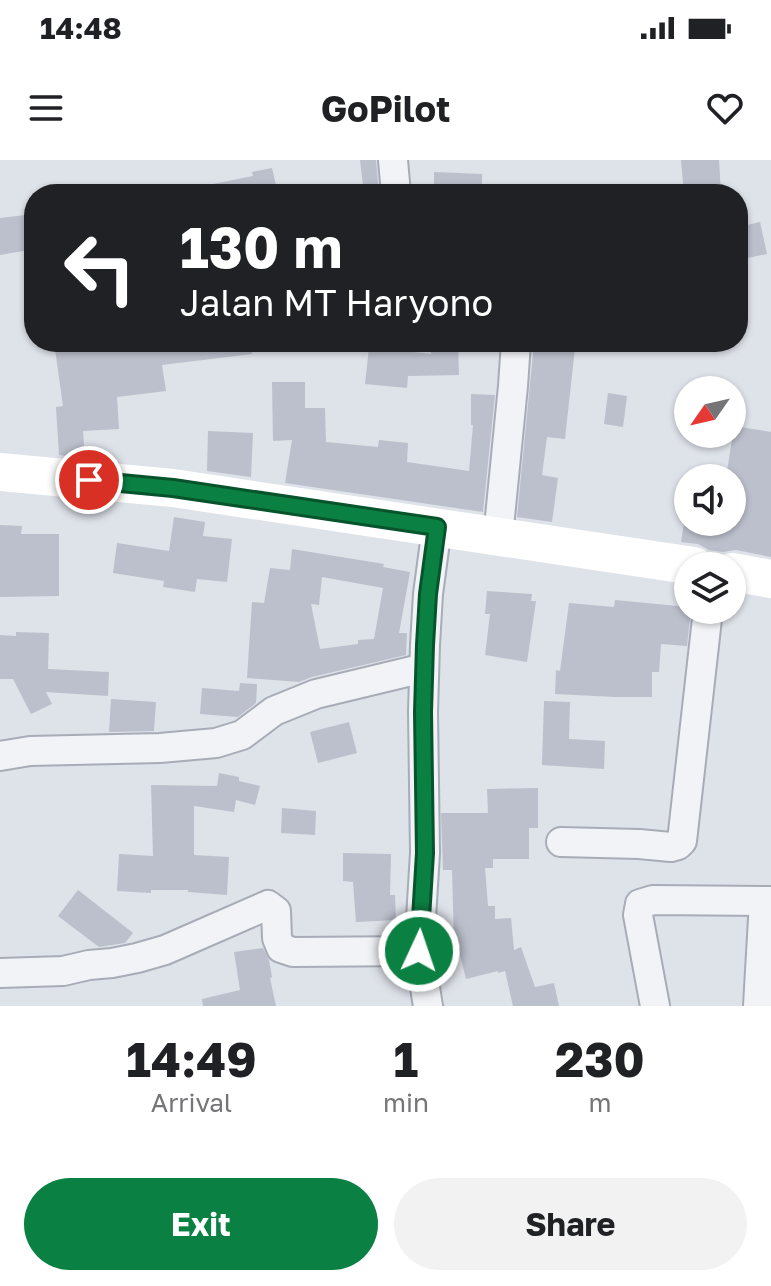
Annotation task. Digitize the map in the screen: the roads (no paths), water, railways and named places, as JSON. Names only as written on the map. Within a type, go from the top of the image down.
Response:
[{"type":"main road","points":[[0,472],[173,488],[674,563]]},
{"type":"main road","points":[[746,575],[771,579]]},
{"type":"street","points":[[393,160],[395,184]]},
{"type":"street","points":[[498,537],[515,352]]},
{"type":"street","points":[[428,1006],[419,951],[425,853],[424,668],[428,594],[437,527]]},
{"type":"street","points":[[561,842],[671,847],[682,841],[706,624]]},
{"type":"street","points":[[0,756],[30,751],[160,748],[216,743],[242,735],[274,711],[316,694],[424,668]]},
{"type":"street","points":[[655,1006],[638,915],[640,904],[653,900],[768,901],[758,1006]]},
{"type":"street","points":[[0,973],[63,971],[137,958],[165,950],[268,905],[276,911],[277,938],[281,948],[293,952],[419,951]]}]
